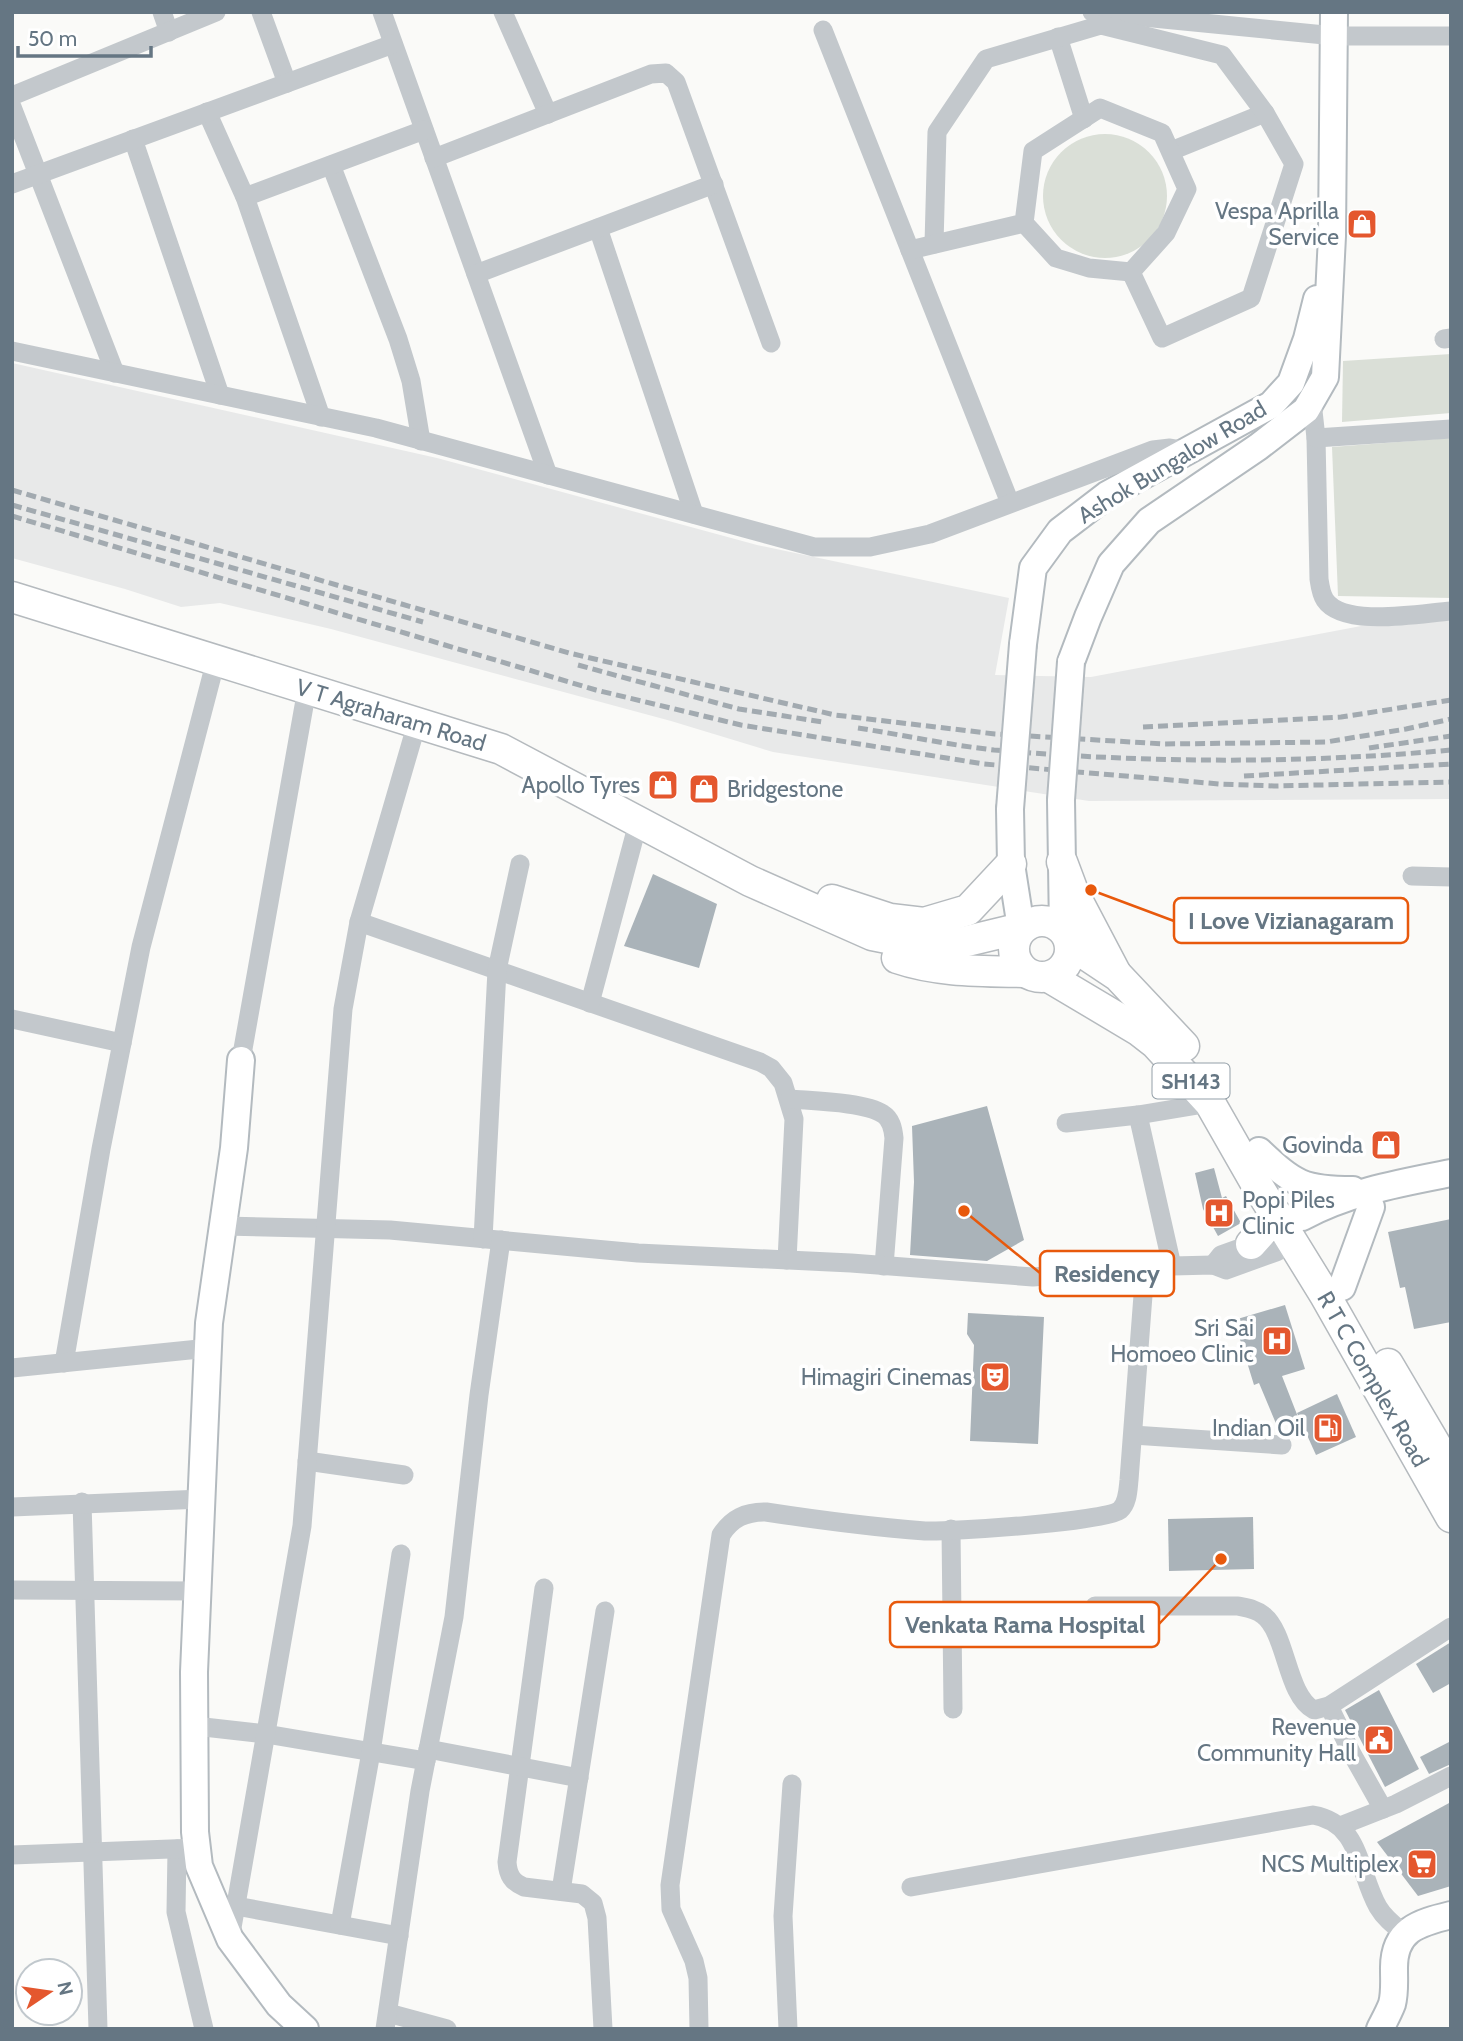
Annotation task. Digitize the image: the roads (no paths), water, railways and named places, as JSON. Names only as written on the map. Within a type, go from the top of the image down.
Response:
[{"type":"main road","name":"V T Agraharam Road","points":[[12,597],[501,749],[750,881]]},
{"type":"main road","points":[[1062,862],[1079,905],[1118,976]]},
{"type":"main road","points":[[750,881],[843,902],[890,919],[924,923],[968,910],[1011,864]]},
{"type":"main road","points":[[750,881],[872,935],[927,946],[1047,931]]},
{"type":"main road","points":[[750,881],[831,937],[910,962],[966,971],[1057,973],[1068,961],[1047,931]]},
{"type":"main road","points":[[1037,974],[1018,965],[1013,948],[1015,939],[1047,931]]},
{"type":"main road","name":"R T C Complex Road","points":[[1047,931],[1118,976],[1189,1050],[1236,1113],[1299,1226],[1332,1306],[1451,1517]]},
{"type":"main road","name":"SH143","points":[[1037,974],[1138,1030],[1166,1054],[1210,1102],[1299,1226]]},
{"type":"main road","points":[[1251,1244],[1299,1226]]},
{"type":"main road","name":"R T C Complex Road","points":[[1299,1226],[1342,1287],[1451,1471]]},
{"type":"street","points":[[162,12],[169,32]]},
{"type":"street","points":[[12,96],[216,12]]},
{"type":"street","points":[[261,12],[287,83]]},
{"type":"street","points":[[382,12],[548,475]]},
{"type":"street","points":[[503,12],[548,114]]},
{"type":"street","points":[[1092,12],[1334,24],[1451,36]]},
{"type":"street","name":"Ashok Bungalow Road","points":[[1047,931],[1062,862],[1060,800],[1071,662],[1087,617],[1111,564],[1149,521],[1258,447],[1306,410],[1325,377],[1332,236],[1334,24]]},
{"type":"street","points":[[934,244],[937,132],[986,59],[1101,25],[1222,55],[1265,113],[1294,164],[1251,298],[1163,338],[1131,272]]},
{"type":"street","points":[[823,30],[1010,503]]},
{"type":"street","points":[[1058,37],[1084,119]]},
{"type":"street","points":[[12,184],[393,44]]},
{"type":"street","points":[[434,158],[652,74],[666,73],[676,82],[771,342]]},
{"type":"street","points":[[12,107],[115,373]]},
{"type":"street","points":[[1100,108],[1163,133],[1187,188],[1166,233],[1131,272],[1089,268],[1056,258],[1024,223],[1033,151],[1100,108]]},
{"type":"street","points":[[207,112],[245,197],[321,417]]},
{"type":"street","points":[[1171,151],[1265,113]]},
{"type":"street","points":[[245,197],[424,130]]},
{"type":"street","points":[[133,139],[220,395]]},
{"type":"street","points":[[331,165],[398,340],[411,381],[421,441]]},
{"type":"street","points":[[476,274],[713,184]]},
{"type":"street","points":[[910,250],[1024,223]]},
{"type":"street","points":[[598,228],[694,514]]},
{"type":"street","name":"Ashok Bungalow Road","points":[[1047,931],[1011,864],[1010,809],[1023,644],[1033,568],[1060,530],[1107,495],[1271,405],[1291,383],[1307,339],[1332,236]]},
{"type":"street","points":[[12,351],[421,441],[814,547],[870,547],[930,534],[1153,450],[1170,448],[1190,451]]},
{"type":"street","points":[[1312,402],[1316,438],[1318,579],[1326,601],[1346,614],[1363,617],[1451,611]]},
{"type":"street","points":[[1316,438],[1451,429]]},
{"type":"street","points":[[64,1363],[101,1149],[141,947],[216,660]]},
{"type":"street","points":[[204,2029],[176,1912],[187,1849],[195,1726],[209,1323],[234,1148],[241,1060],[307,689]]},
{"type":"street","points":[[230,1938],[302,1526],[342,1009],[359,922],[416,723]]},
{"type":"street","points":[[590,1003],[638,823]]},
{"type":"street","points":[[447,2029],[387,2021],[427,1755],[454,1617],[480,1395],[492,1239],[497,970],[520,864]]},
{"type":"street","points":[[1412,876],[1451,877]]},
{"type":"street","points":[[359,922],[760,1062],[777,1074],[790,1099],[794,1119],[787,1260]]},
{"type":"street","points":[[12,1019],[122,1043]]},
{"type":"street","points":[[790,1099],[869,1108],[884,1114],[890,1121],[894,1138],[884,1266]]},
{"type":"street","points":[[1066,1123],[1138,1115],[1210,1102]]},
{"type":"street","points":[[1138,1115],[1172,1266]]},
{"type":"street","points":[[1259,1151],[1287,1177],[1307,1187],[1372,1198],[1451,1173]]},
{"type":"street","points":[[223,1226],[390,1230],[638,1253],[1034,1277],[1172,1266],[1213,1265],[1226,1270],[1276,1252],[1299,1226],[1334,1202],[1451,1190]]},
{"type":"street","points":[[1342,1287],[1372,1198]]},
{"type":"street","points":[[1213,1265],[1221,1255],[1251,1244]]},
{"type":"street","points":[[699,2029],[698,1978],[694,1961],[671,1909],[670,1885],[721,1535],[728,1524],[740,1516],[766,1511],[927,1531],[1070,1521],[1117,1512],[1123,1507],[1126,1496],[1145,1269]]},
{"type":"street","points":[[12,1368],[209,1348]]},
{"type":"street","points":[[1132,1435],[1282,1446]]},
{"type":"street","points":[[307,1461],[404,1475]]},
{"type":"street","points":[[12,1507],[202,1499]]},
{"type":"street","points":[[82,1502],[98,2029]]},
{"type":"street","points":[[951,1529],[953,1709]]},
{"type":"street","points":[[340,1925],[371,1752],[401,1554]]},
{"type":"street","points":[[544,1588],[507,1862],[508,1871],[511,1878],[524,1887],[582,1894],[593,1903],[597,1918],[603,2029]]},
{"type":"street","points":[[12,1590],[198,1591]]},
{"type":"street","points":[[1094,1606],[1238,1606],[1255,1610],[1270,1622],[1301,1698],[1314,1710],[1329,1706],[1451,1627]]},
{"type":"street","points":[[561,1891],[605,1611]]},
{"type":"street","points":[[1329,1706],[1383,1809]]},
{"type":"street","points":[[195,1726],[265,1734],[371,1752],[427,1755],[579,1778]]},
{"type":"street","points":[[1340,1826],[1383,1809],[1451,1776]]},
{"type":"street","points":[[788,2029],[783,1916],[792,1784]]},
{"type":"street","points":[[911,1887],[1313,1815],[1328,1818],[1340,1826],[1350,1840],[1379,1909],[1405,1934]]},
{"type":"street","points":[[12,1855],[187,1849]]},
{"type":"street","points":[[187,1849],[230,1938],[279,2005],[305,2029]]},
{"type":"street","points":[[236,1906],[399,1936]]},
{"type":"street","points":[[1380,2029],[1392,2003],[1398,1944],[1405,1934],[1419,1923],[1451,1914]]},
{"type":"railway","points":[[12,490],[569,653],[835,715],[995,734],[1165,744],[1326,742],[1451,719]]},
{"type":"railway","points":[[12,505],[423,622]]},
{"type":"railway","points":[[12,516],[596,690],[741,725],[984,764],[1219,784],[1274,786],[1451,782]]},
{"type":"railway","points":[[578,665],[739,709],[823,722]]},
{"type":"railway","points":[[1143,727],[1341,717],[1451,700]]},
{"type":"railway","points":[[858,728],[994,750],[1108,757],[1280,760],[1451,750]]},
{"type":"railway","points":[[1369,748],[1451,736]]},
{"type":"railway","points":[[1244,776],[1451,764]]},
{"type":"place","name":"Vespa Aprilla Service","points":[[1362,224]]},
{"type":"place","name":"Apollo Tyres","points":[[663,785]]},
{"type":"place","name":"Bridgestone","points":[[704,789]]},
{"type":"place","name":"I Love Vizianagaram","points":[[1091,890]]},
{"type":"place","name":"Govinda","points":[[1386,1145]]},
{"type":"place","name":"Residency","points":[[964,1211]]},
{"type":"place","name":"Popi Piles Clinic","points":[[1219,1213]]},
{"type":"place","name":"Sri Sai Homoeo Clinic","points":[[1277,1341]]},
{"type":"place","name":"Himagiri Cinemas","points":[[995,1377]]},
{"type":"place","name":"Indian Oil","points":[[1328,1428]]},
{"type":"place","name":"Venkata Rama Hospital","points":[[1221,1559]]},
{"type":"place","name":"Revenue Community Hall","points":[[1379,1740]]},
{"type":"place","name":"NCS Multiplex","points":[[1422,1864]]}]
